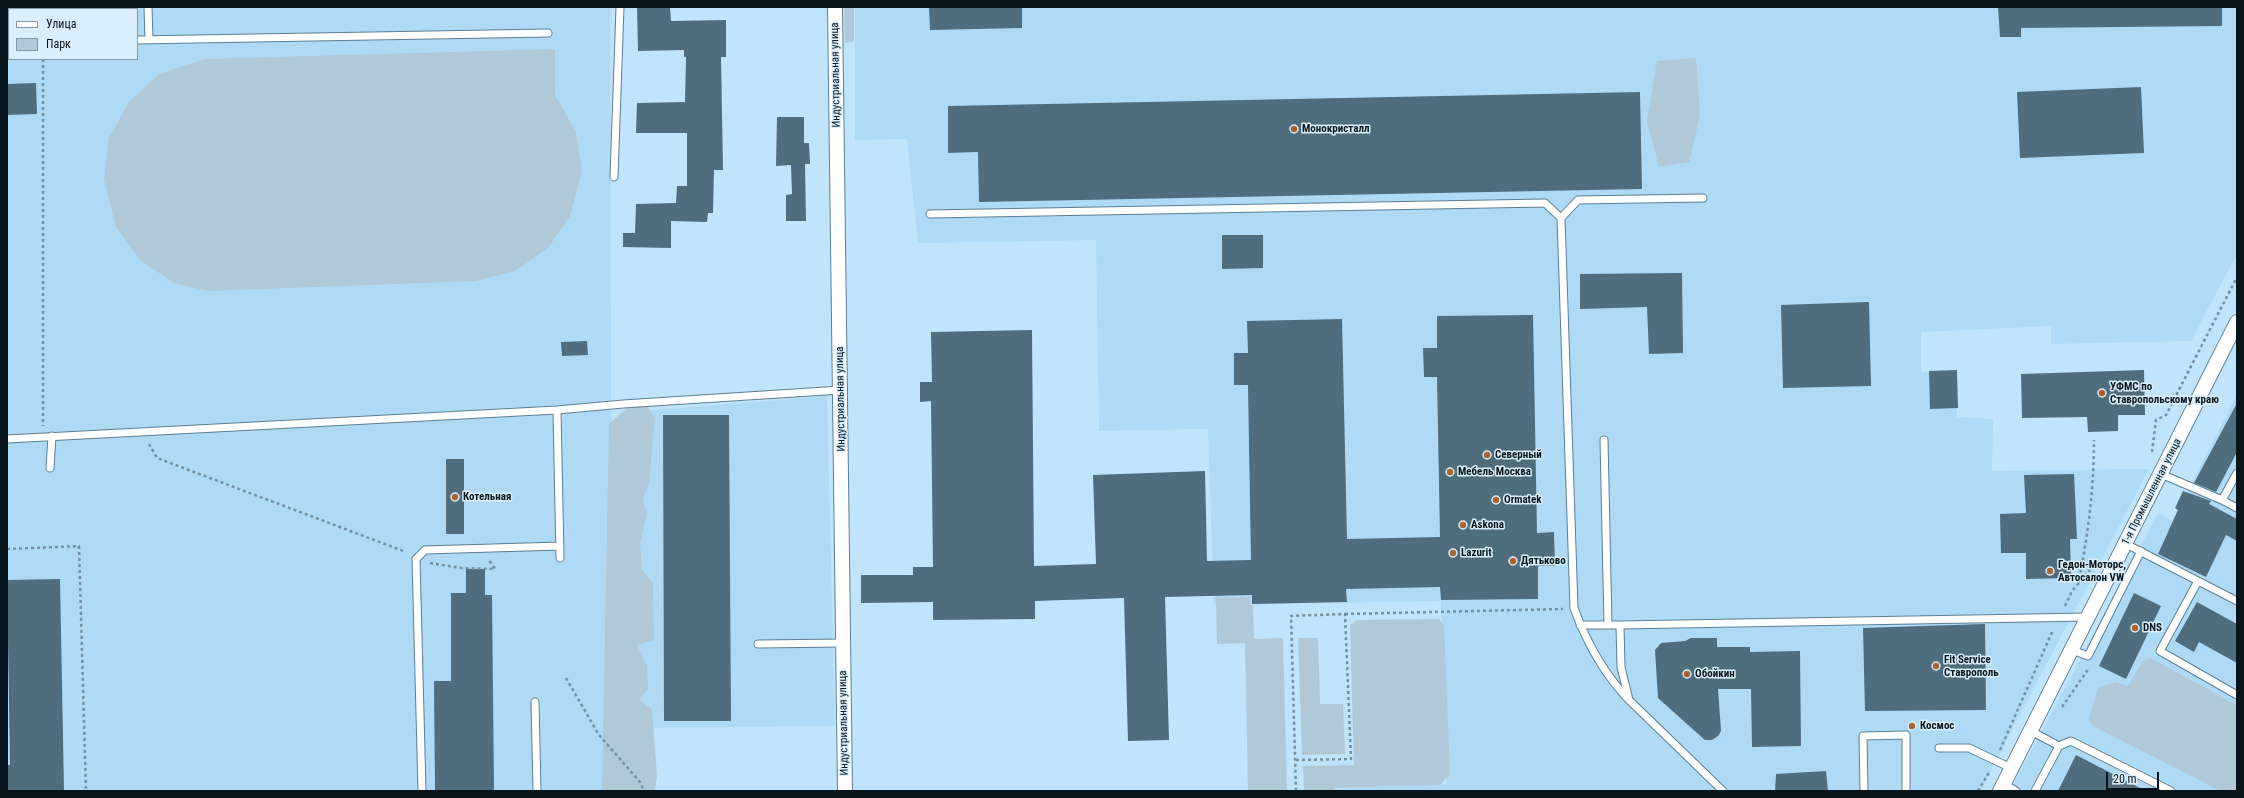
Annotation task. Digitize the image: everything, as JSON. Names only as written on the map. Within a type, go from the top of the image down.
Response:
[{"type":"street","name":"Индустриальная улица","points":[[835,7],[845,791]]},
{"type":"street","name":"1-я Промышленная улица","points":[[2002,788],[2237,322]]},
{"type":"lane","points":[[148,7],[149,40]]},
{"type":"lane","points":[[614,177],[620,7]]},
{"type":"lane","points":[[138,40],[548,33]]},
{"type":"lane","points":[[1561,218],[1578,200],[1703,198]]},
{"type":"lane","points":[[930,214],[1545,203],[1561,218],[1574,608],[1580,625],[1592,648],[1619,690],[1724,791]]},
{"type":"lane","points":[[7,439],[557,410],[623,404],[841,390]]},
{"type":"lane","points":[[557,410],[560,558]]},
{"type":"lane","points":[[50,468],[52,436]]},
{"type":"lane","points":[[1604,440],[1608,625]]},
{"type":"lane","points":[[2222,500],[2237,473]]},
{"type":"lane","points":[[2161,474],[2237,508]]},
{"type":"lane","points":[[2126,544],[2237,601]]},
{"type":"lane","points":[[422,791],[416,559],[425,550],[560,546]]},
{"type":"lane","points":[[2072,650],[2088,656],[2141,551]]},
{"type":"lane","points":[[2198,581],[2160,651],[2237,695]]},
{"type":"lane","points":[[1580,625],[2088,617]]},
{"type":"lane","points":[[1620,625],[1621,667],[1629,700]]},
{"type":"lane","points":[[758,644],[844,643]]},
{"type":"lane","points":[[535,702],[537,791]]},
{"type":"lane","points":[[2031,731],[2059,746]]},
{"type":"lane","points":[[1864,791],[1863,736],[1906,735],[1906,791]]},
{"type":"lane","points":[[2034,791],[2059,746],[2071,741],[2171,791]]},
{"type":"lane","points":[[1940,748],[1969,748],[2011,768]]},
{"type":"lane","points":[[2002,788],[2016,791]]},
{"type":"path","points":[[42,60],[43,437]]},
{"type":"path","points":[[2152,459],[2156,420],[2166,415],[2235,284],[2237,277]]},
{"type":"path","points":[[141,432],[157,458],[410,554]]},
{"type":"path","points":[[2078,584],[2084,556],[2094,469],[2094,440]]},
{"type":"path","points":[[7,549],[79,546],[86,791]]},
{"type":"path","points":[[424,562],[461,568],[495,569],[483,548]]},
{"type":"path","points":[[1978,791],[1996,761],[2058,618],[2078,584],[2100,557]]},
{"type":"path","points":[[1296,791],[1291,616],[1574,608]]},
{"type":"path","points":[[1296,760],[1350,759],[1345,614]]},
{"type":"path","points":[[566,678],[599,735],[640,782],[644,791]]},
{"type":"shaded area","points":[[7,7],[610,7],[612,791],[7,791]]},
{"type":"shaded area","points":[[855,7],[2237,7],[2237,254],[2191,341],[2051,344],[2051,326],[1921,332],[1921,372],[1956,371],[1957,417],[1993,419],[1992,471],[2149,469],[1980,791],[1333,791],[1333,789],[1447,784],[1441,601],[1214,605],[1208,429],[1099,431],[1096,240],[918,243],[907,139],[855,140]]},
{"type":"shaded area","points":[[2237,395],[2237,791],[2010,791],[2158,513],[2172,521]]},
{"type":"shaded area","points":[[827,396],[835,726],[634,728],[631,412]]},
{"type":"green space","points":[[844,7],[854,7],[854,41],[845,43]]},
{"type":"green space","points":[[555,49],[555,95],[576,132],[582,171],[570,216],[548,248],[515,271],[476,281],[208,291],[174,283],[140,260],[116,227],[104,179],[109,138],[129,102],[159,74],[205,59]]},
{"type":"green space","points":[[1696,58],[1700,115],[1689,162],[1659,167],[1647,121],[1657,61]]},
{"type":"green space","points":[[647,406],[655,418],[649,484],[643,499],[647,514],[640,543],[642,570],[653,583],[654,640],[637,645],[647,666],[648,689],[639,700],[652,709],[657,775],[655,791],[602,791],[609,424],[628,407]]},
{"type":"green space","points":[[1250,597],[1250,605],[1253,605],[1254,639],[1283,638],[1287,791],[1248,791],[1245,643],[1217,644],[1216,598]]},
{"type":"green space","points":[[1439,619],[1444,626],[1450,774],[1440,785],[1335,788],[1334,791],[1304,791],[1303,766],[1354,765],[1350,625],[1357,620]]},
{"type":"green space","points":[[1298,638],[1318,638],[1320,704],[1343,704],[1345,754],[1302,755]]},
{"type":"green space","points":[[2150,658],[2237,705],[2237,791],[2221,791],[2093,726],[2089,719],[2098,688],[2115,682],[2128,686],[2144,660]]},
{"type":"building","points":[[637,7],[670,7],[671,21],[726,20],[726,57],[721,57],[723,170],[714,170],[713,213],[708,213],[707,222],[671,221],[671,248],[623,247],[623,233],[635,233],[636,204],[676,203],[677,186],[687,186],[687,133],[636,133],[637,103],[685,102],[686,57],[684,57],[684,50],[638,51]]},
{"type":"building","points":[[929,7],[1022,7],[1022,28],[930,30]]},
{"type":"building","points":[[1998,7],[2222,7],[2222,26],[2021,28],[2021,37],[2000,37]]},
{"type":"building","points":[[36,83],[37,114],[7,115],[7,84]]},
{"type":"building","points":[[2141,87],[2144,153],[2020,158],[2017,92]]},
{"type":"building","name":"Монокристалл","points":[[1640,92],[1642,189],[979,202],[978,152],[948,153],[948,106]]},
{"type":"building","points":[[777,117],[804,117],[804,143],[809,143],[810,164],[805,164],[806,221],[786,221],[786,195],[792,194],[791,165],[776,166]]},
{"type":"building","points":[[1222,235],[1263,235],[1263,268],[1222,269]]},
{"type":"building","points":[[1682,273],[1683,353],[1649,354],[1647,307],[1580,309],[1580,274]]},
{"type":"building","points":[[1869,302],[1871,386],[1783,388],[1781,305]]},
{"type":"building","points":[[1533,315],[1537,533],[1554,532],[1555,566],[1538,566],[1538,599],[1441,600],[1440,587],[1346,589],[1347,602],[1252,604],[1252,595],[1165,597],[1169,740],[1128,741],[1124,598],[1035,601],[1035,619],[933,620],[933,602],[861,603],[861,575],[913,575],[913,567],[933,567],[931,401],[920,402],[920,382],[932,382],[931,332],[1032,330],[1034,566],[1096,564],[1093,475],[1205,471],[1207,561],[1251,560],[1248,385],[1234,385],[1234,353],[1248,353],[1247,321],[1342,319],[1347,539],[1440,537],[1437,377],[1424,377],[1423,348],[1437,348],[1437,316]]},
{"type":"building","points":[[587,341],[588,355],[562,356],[561,342]]},
{"type":"building","points":[[1957,370],[1958,408],[1930,409],[1929,371]]},
{"type":"building","points":[[2144,370],[2145,415],[2118,415],[2118,431],[2088,432],[2087,417],[2022,418],[2021,374]]},
{"type":"building","points":[[2237,403],[2237,452],[2216,492],[2194,483]]},
{"type":"building","points":[[663,415],[729,415],[731,721],[664,721]]},
{"type":"building","name":"Котельная","points":[[446,459],[464,459],[464,534],[446,534]]},
{"type":"building","points":[[2074,474],[2077,539],[2070,539],[2071,578],[2026,579],[2026,553],[2001,553],[2000,514],[2026,513],[2024,475]]},
{"type":"building","points":[[2183,491],[2211,501],[2209,504],[2237,519],[2237,541],[2226,535],[2206,577],[2158,554],[2178,510],[2175,508]]},
{"type":"building","points":[[466,569],[485,569],[485,595],[492,595],[494,791],[435,791],[434,681],[451,681],[451,593],[466,593]]},
{"type":"building","points":[[60,579],[64,791],[7,791],[7,765],[10,765],[7,580]]},
{"type":"building","points":[[2134,593],[2161,606],[2126,679],[2099,666]]},
{"type":"building","points":[[2197,602],[2237,624],[2237,663],[2199,642],[2194,652],[2175,641]]},
{"type":"building","points":[[1985,624],[1986,710],[1865,711],[1863,628]]},
{"type":"building","points":[[1691,638],[1717,638],[1717,647],[1750,647],[1750,652],[1800,651],[1801,746],[1752,747],[1751,689],[1718,689],[1721,731],[1718,736],[1712,740],[1705,740],[1658,698],[1655,650],[1661,643],[1685,641]]},
{"type":"building","points":[[2076,755],[2146,791],[2058,791]]},
{"type":"building","points":[[1826,771],[1828,791],[1775,791],[1776,774]]},
{"type":"place","name":"Монокристалл","points":[[1294,129]]},
{"type":"place","name":"УФМС по Ставропольскому краю","points":[[2102,393]]},
{"type":"place","name":"Северный","points":[[1487,455]]},
{"type":"place","name":"Мебель Москва","points":[[1450,472]]},
{"type":"place","name":"Котельная","points":[[455,497]]},
{"type":"place","name":"Ormatek","points":[[1496,500]]},
{"type":"place","name":"Askona","points":[[1463,525]]},
{"type":"place","name":"Lazurit","points":[[1453,553]]},
{"type":"place","name":"Дятьково","points":[[1513,561]]},
{"type":"place","name":"Гедон-Моторс, Автосалон VW","points":[[2050,571]]},
{"type":"place","name":"DNS","points":[[2135,628]]},
{"type":"place","name":"Fit Service Ставрополь","points":[[1936,666]]},
{"type":"place","name":"Обойкин","points":[[1687,674]]},
{"type":"place","name":"Космос","points":[[1912,726]]}]
